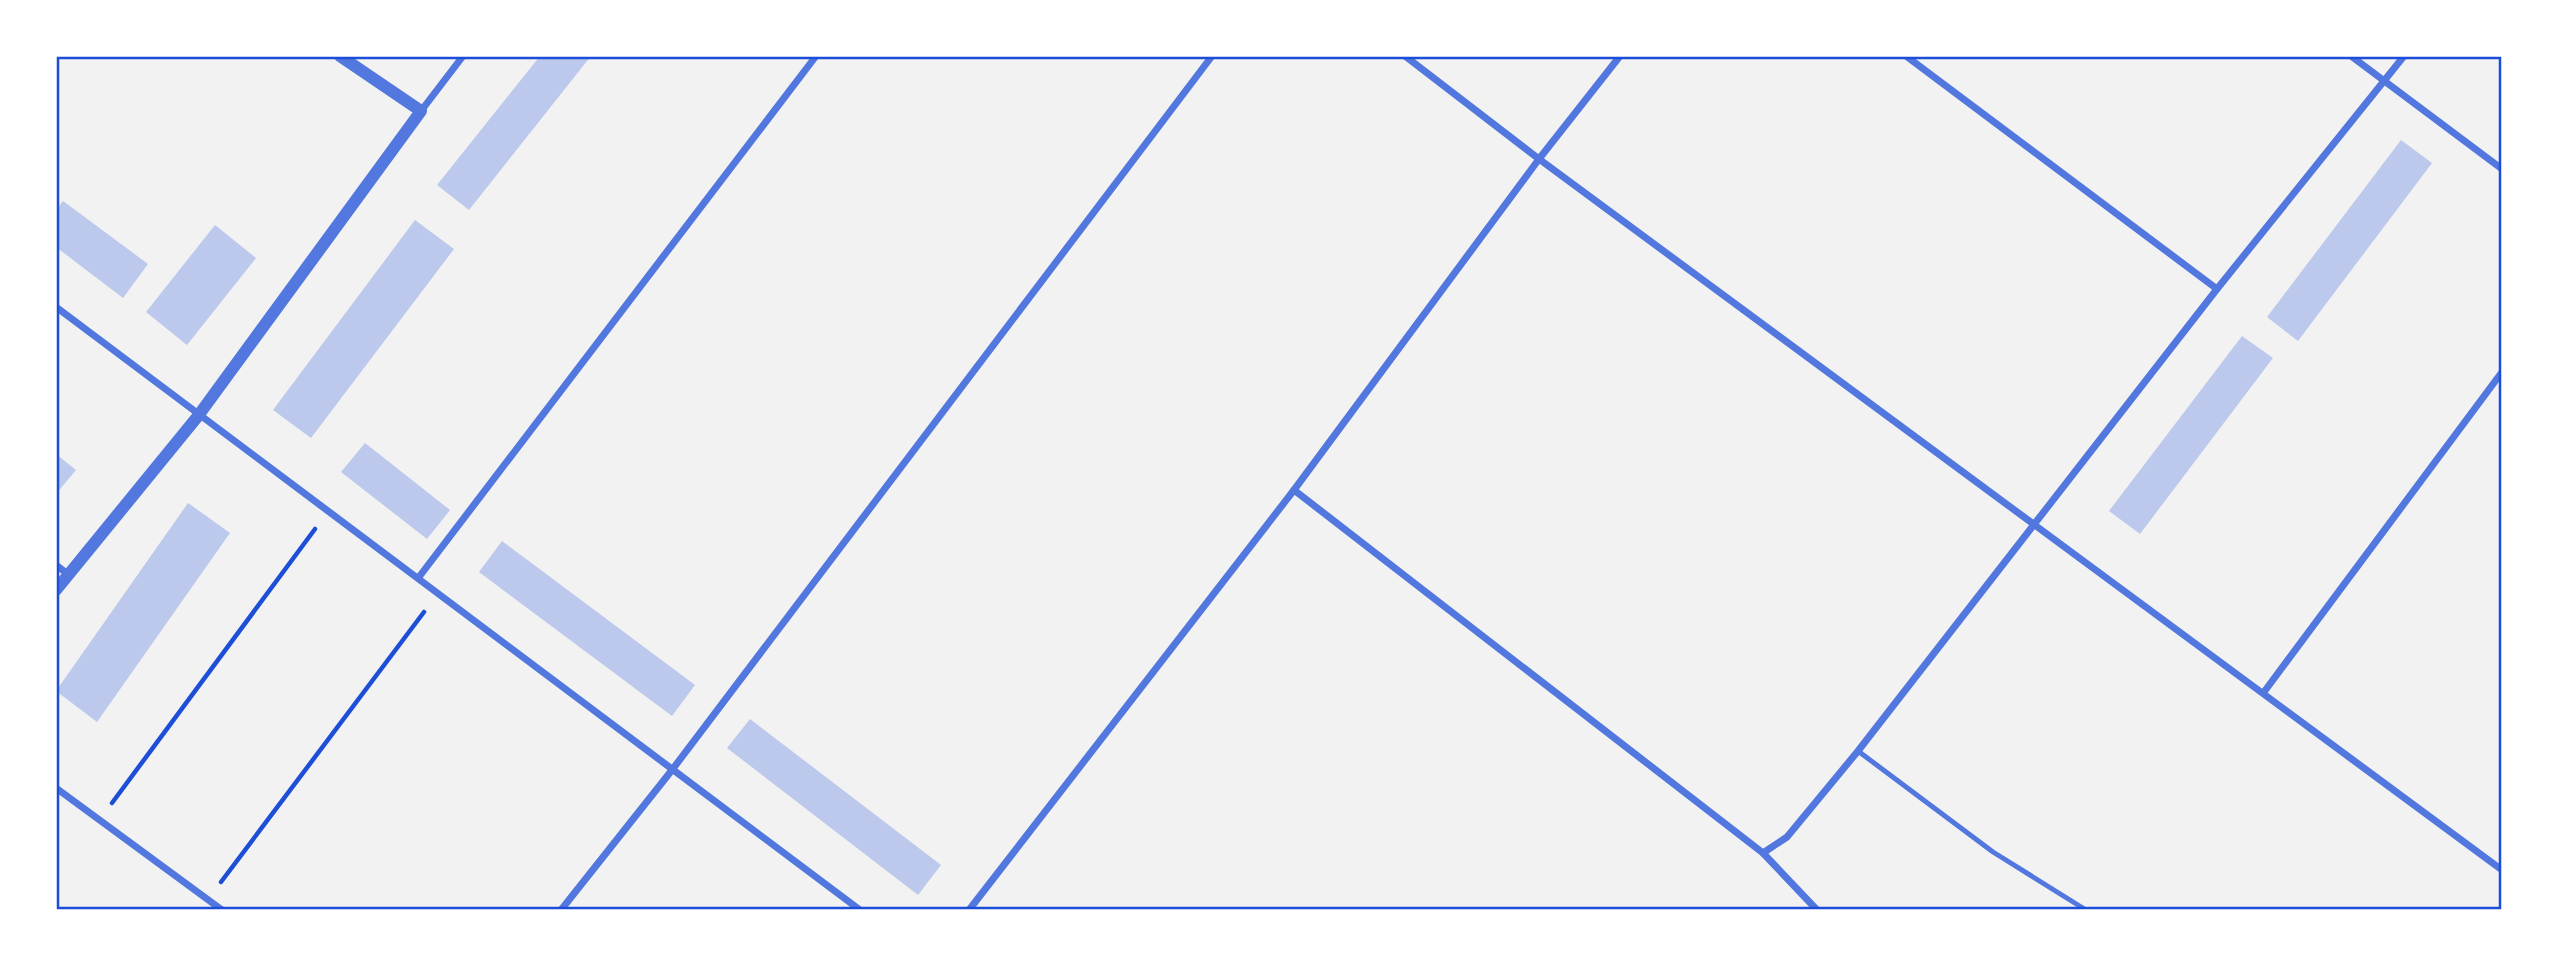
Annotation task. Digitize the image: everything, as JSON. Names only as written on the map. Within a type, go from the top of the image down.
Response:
[{"type":"street","points":[[340,56],[421,111]]},
{"type":"street","points":[[56,590],[198,416],[463,56]]},
{"type":"street","points":[[419,577],[816,56]]},
{"type":"street","points":[[561,910],[672,769],[1212,56]]},
{"type":"street","points":[[1405,56],[1539,159],[2502,870]]},
{"type":"street","points":[[970,910],[1294,490],[1539,159],[1620,56]]},
{"type":"street","points":[[1906,56],[2217,289]]},
{"type":"street","points":[[2351,56],[2502,169]]},
{"type":"street","points":[[1763,853],[1787,837],[1858,751],[2217,289],[2404,56]]},
{"type":"street","points":[[56,307],[860,910]]},
{"type":"street","points":[[2264,692],[2502,372]]},
{"type":"street","points":[[1294,490],[1763,853],[1817,910]]},
{"type":"street","points":[[56,565],[69,575]]},
{"type":"street","points":[[56,788],[222,910]]},
{"type":"lane","points":[[1858,751],[1993,852],[2087,910]]},
{"type":"path","points":[[99,820],[329,510]]},
{"type":"path","points":[[207,899],[439,592]]},
{"type":"building","points":[[540,56],[591,56],[469,210],[437,185]]},
{"type":"building","points":[[2401,140],[2432,163],[2298,341],[2267,317]]},
{"type":"building","points":[[63,201],[148,264],[123,298],[56,247],[56,210]]},
{"type":"building","points":[[415,220],[454,249],[311,438],[273,410]]},
{"type":"building","points":[[215,225],[256,258],[187,345],[146,312]]},
{"type":"building","points":[[2242,336],[2273,358],[2140,534],[2109,511]]},
{"type":"building","points":[[365,443],[450,510],[427,539],[341,472]]},
{"type":"building","points":[[56,454],[76,470],[56,494]]},
{"type":"building","points":[[188,503],[230,533],[97,722],[56,691]]},
{"type":"building","points":[[502,541],[695,685],[672,716],[479,572]]},
{"type":"building","points":[[750,719],[941,865],[918,895],[727,748]]}]
